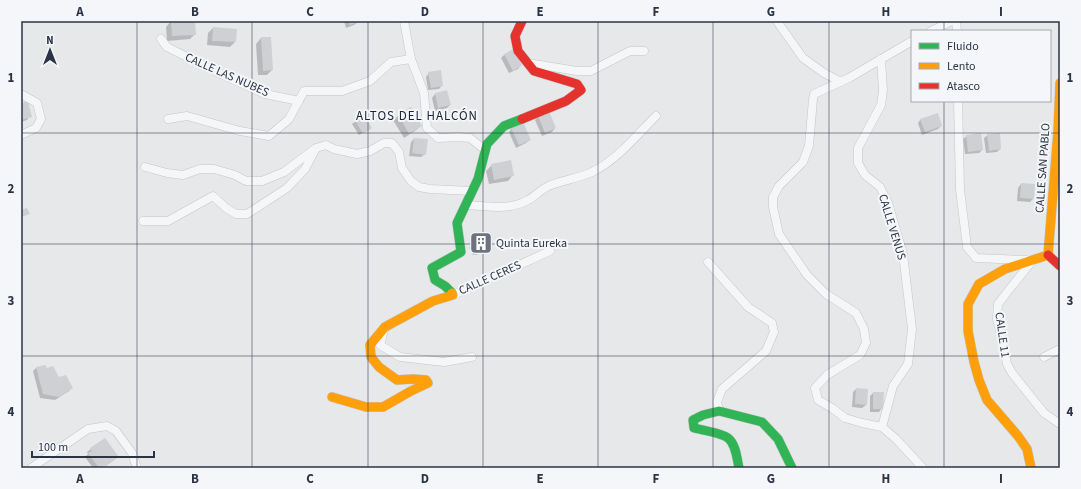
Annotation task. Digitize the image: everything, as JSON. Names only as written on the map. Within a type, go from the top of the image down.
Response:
[{"type":"street","points":[[404,21],[411,59],[424,93],[427,128],[438,138],[470,138],[485,150]]},
{"type":"street","points":[[332,397],[366,407],[383,407],[428,383],[426,380],[397,380],[379,367],[371,357],[370,345],[384,327],[432,301],[453,295],[445,286],[435,280],[432,268],[461,252],[457,223],[478,179],[487,144],[504,126],[566,101],[581,90],[577,84],[534,71],[518,51],[515,36],[522,21]]},
{"type":"street","points":[[777,21],[803,58],[824,73],[841,82]]},
{"type":"street","points":[[933,30],[952,21]]},
{"type":"street","name":"CALLE LAS NUBES","points":[[161,39],[167,47],[265,94],[299,101]]},
{"type":"street","points":[[911,42],[849,78],[814,94],[809,146],[803,162],[779,186],[773,197],[773,207],[779,234],[807,275],[826,294],[856,314],[864,329],[866,343],[860,355],[827,375],[815,388],[818,400],[845,418],[882,427],[896,439],[923,468]]},
{"type":"street","points":[[528,63],[577,71],[591,71],[630,50],[644,50]]},
{"type":"street","points":[[168,119],[187,116],[240,131],[268,136],[289,119],[304,91],[342,91],[370,81],[391,62],[411,59]]},
{"type":"street","name":"CALLE VENUS","points":[[880,59],[883,91],[881,105],[858,148],[858,163],[865,175],[880,187],[888,203],[903,254],[912,329],[908,364],[893,386],[882,427]]},
{"type":"street","name":"CALLE SAN PABLO","points":[[1048,255],[1057,189],[1060,83]]},
{"type":"street","points":[[21,94],[37,103],[42,119],[36,128],[21,135]]},
{"type":"street","points":[[958,102],[960,189],[967,247],[976,258],[1033,260]]},
{"type":"street","points":[[465,205],[499,207],[516,205],[528,201],[549,185],[591,173],[604,166],[620,152],[656,116]]},
{"type":"street","points":[[145,167],[167,173],[183,175],[200,169],[214,169],[235,175],[246,181],[262,181],[284,172],[316,148],[326,145],[334,149],[357,154],[370,151],[384,143],[392,143],[399,152],[402,168],[411,181],[419,187],[472,191]]},
{"type":"street","points":[[143,221],[168,221],[213,196],[226,208],[236,214],[247,214],[287,188],[305,169],[316,148]]},
{"type":"street","name":"CALLE CERES","points":[[453,295],[550,251]]},
{"type":"street","points":[[1031,468],[1028,450],[987,400],[979,380],[968,332],[968,304],[979,284],[1005,269],[1048,255],[1060,266]]},
{"type":"street","name":"CALLE 11","points":[[1033,260],[998,304],[997,319],[1007,364],[1012,373],[1044,413],[1060,424]]},
{"type":"street","points":[[708,262],[748,307],[772,323],[774,332],[766,351],[722,389],[717,402],[719,411]]},
{"type":"street","points":[[384,327],[380,345],[400,358],[444,362],[472,357]]},
{"type":"street","points":[[1044,357],[1060,349]]},
{"type":"street","points":[[739,468],[735,450],[728,438],[694,428],[693,420],[703,415],[719,411],[762,422],[778,439],[792,468]]},
{"type":"street","points":[[31,468],[88,429],[107,426],[116,431],[132,453],[137,468]]},
{"type":"building","points":[[171,21],[195,21],[196,35],[172,36]]},
{"type":"building","points":[[348,21],[358,21],[359,22],[350,25]]},
{"type":"building","points":[[213,27],[237,29],[236,42],[212,41]]},
{"type":"building","points":[[261,37],[271,37],[273,70],[263,71]]},
{"type":"building","points":[[513,49],[522,65],[513,71],[504,54]]},
{"type":"building","points":[[441,70],[443,86],[431,88],[428,72]]},
{"type":"building","points":[[447,90],[451,105],[438,108],[435,93]]},
{"type":"building","points":[[28,101],[32,117],[21,120],[21,103]]},
{"type":"building","points":[[411,107],[422,126],[409,134],[398,114]]},
{"type":"building","points":[[549,111],[556,128],[545,133],[538,116]]},
{"type":"building","points":[[938,113],[942,126],[925,132],[920,119]]},
{"type":"building","points":[[364,115],[372,128],[363,134],[355,120]]},
{"type":"building","points":[[523,122],[531,140],[519,145],[511,128]]},
{"type":"building","points":[[981,133],[983,150],[968,152],[966,135]]},
{"type":"building","points":[[1000,133],[1001,149],[989,151],[987,134]]},
{"type":"building","points":[[414,138],[428,139],[426,155],[412,153]]},
{"type":"building","points":[[511,160],[514,176],[494,180],[491,164]]},
{"type":"building","points":[[1021,183],[1035,184],[1034,199],[1020,198]]},
{"type":"building","points":[[27,208],[30,214],[21,217],[21,210]]},
{"type":"building","name":"Quinta Eureka","points":[[489,233],[491,250],[476,252],[475,248],[471,244],[474,242],[473,234]]},
{"type":"building","points":[[45,365],[47,368],[53,366],[59,377],[66,375],[73,388],[59,397],[43,394],[36,367]]},
{"type":"building","points":[[856,388],[868,389],[867,405],[855,404]]},
{"type":"building","points":[[873,392],[884,392],[883,409],[873,409]]},
{"type":"building","points":[[105,438],[119,457],[103,468],[99,468],[88,453],[92,451],[90,448]]},
{"type":"traffic: fast","points":[[452,293],[445,286],[435,280],[432,268],[461,252],[457,223],[478,179],[487,144],[504,126],[522,119]]},
{"type":"traffic: fast","points":[[739,468],[736,452],[731,441],[725,436],[694,428],[693,420],[703,415],[719,411],[762,422],[778,439],[792,468]]},
{"type":"traffic: slow","points":[[1048,255],[1058,132],[1060,83]]},
{"type":"traffic: slow","points":[[1031,468],[1027,449],[1018,436],[987,400],[979,380],[968,331],[968,304],[979,284],[1005,269],[1048,255]]},
{"type":"traffic: slow","points":[[332,397],[366,407],[383,407],[428,383],[426,380],[397,380],[379,367],[371,357],[370,345],[385,327],[433,301],[453,295],[452,293]]},
{"type":"traffic: jam","points":[[522,21],[515,36],[518,51],[534,71],[577,84],[581,90],[566,101],[522,119]]},
{"type":"traffic: jam","points":[[1048,255],[1060,266]]},
{"type":"place","name":"Quinta Eureka","points":[[481,243]]},
{"type":"district","name":"ALTOS DEL HALCÓN","points":[[417,116]]}]
